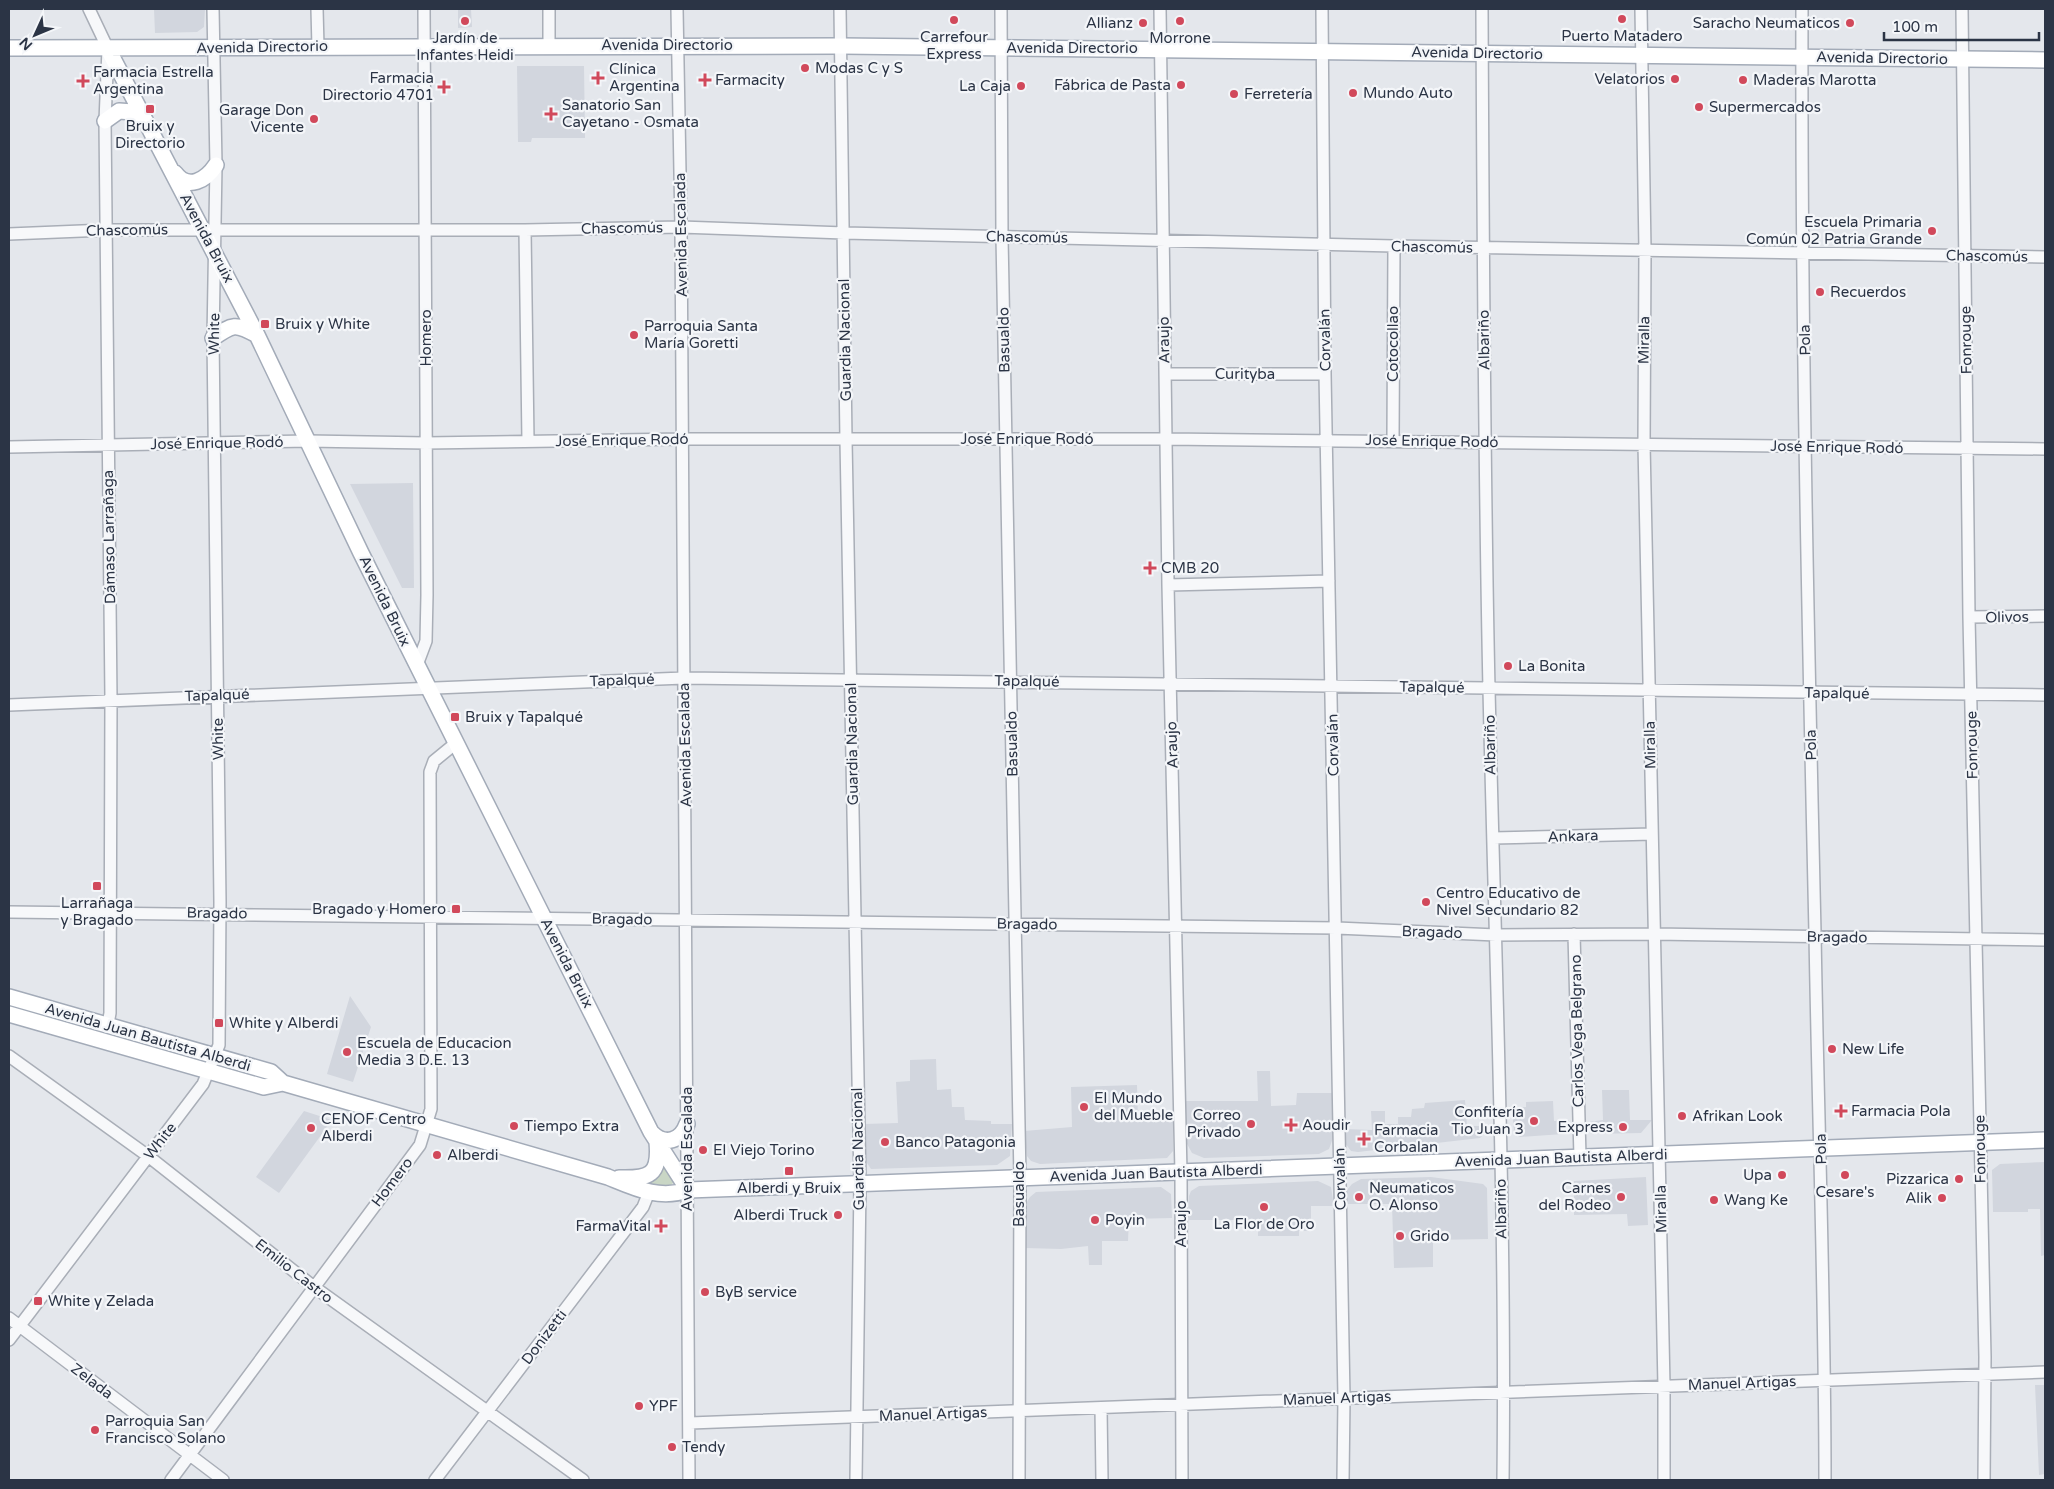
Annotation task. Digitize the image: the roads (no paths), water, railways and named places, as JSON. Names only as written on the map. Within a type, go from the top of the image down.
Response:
[{"type":"main road","name":"Avenida Directorio","points":[[9,48],[214,49],[549,45],[841,46],[1322,50],[2045,60]]},
{"type":"main road","name":"Avenida Bruix","points":[[108,49],[171,168],[210,230],[215,252],[257,334],[428,688],[654,1137],[688,1190]]},
{"type":"main road","points":[[105,121],[119,111],[133,112],[143,118]]},
{"type":"main road","points":[[171,168],[178,178],[195,183],[210,175],[216,166]]},
{"type":"main road","points":[[213,338],[228,327],[237,326],[257,334]]},
{"type":"main road","name":"Avenida Juan Bautista Alberdi","points":[[9,997],[271,1072],[284,1084]]},
{"type":"main road","name":"Avenida Juan Bautista Alberdi","points":[[9,1014],[264,1087],[284,1084],[608,1177],[649,1192],[671,1195],[688,1190],[2045,1140]]},
{"type":"main road","points":[[654,1137],[664,1141],[679,1138],[688,1124]]},
{"type":"main road","points":[[608,1177],[637,1178],[650,1175],[658,1162],[654,1137]]},
{"type":"street","name":"Avenida Bruix","points":[[89,9],[108,49]]},
{"type":"street","points":[[210,230],[216,166],[213,9]]},
{"type":"street","points":[[317,9],[318,47]]},
{"type":"street","name":"Homero","points":[[417,665],[426,641],[424,9]]},
{"type":"street","points":[[549,9],[549,45]]},
{"type":"street","name":"Avenida Escalada","points":[[678,9],[688,1124],[690,1423],[688,1478]]},
{"type":"street","name":"Guardia Nacional","points":[[840,9],[854,923],[860,1184],[856,1480]]},
{"type":"street","name":"Basualdo","points":[[1001,9],[1002,237],[1020,1178],[1019,1480]]},
{"type":"street","name":"Araujo","points":[[1160,9],[1168,585],[1181,1172],[1182,1480]]},
{"type":"street","name":"Corvalán","points":[[1322,9],[1323,244],[1344,1398],[1343,1480]]},
{"type":"street","name":"Albariño","points":[[1482,9],[1482,247],[1504,1392],[1503,1480]]},
{"type":"street","name":"Miralla","points":[[1641,9],[1645,250],[1644,444],[1660,1155],[1664,1480]]},
{"type":"street","name":"Pola","points":[[1802,9],[1803,252],[1810,693],[1825,1380],[1824,1480]]},
{"type":"street","name":"Fonrouge","points":[[1962,9],[1969,618],[1985,1375],[1984,1480]]},
{"type":"street","name":"Dámaso Larrañaga","points":[[108,49],[105,121],[111,699],[110,1013],[108,1024]]},
{"type":"street","name":"Chascomús","points":[[9,234],[106,230],[425,228],[526,230],[681,227],[1162,241],[2045,257]]},
{"type":"street","points":[[526,230],[528,442]]},
{"type":"street","name":"Cotocollao","points":[[1393,441],[1394,246]]},
{"type":"street","name":"White","points":[[9,1340],[203,1084],[219,1045],[220,914],[213,338],[215,252]]},
{"type":"street","name":"Curityba","points":[[1165,374],[1325,374]]},
{"type":"street","name":"José Enrique Rodó","points":[[9,446],[214,444],[308,440],[426,443],[682,439],[1167,439],[2045,450]]},
{"type":"street","points":[[1168,585],[1329,581]]},
{"type":"street","name":"Olivos","points":[[1969,618],[2045,616]]},
{"type":"street","name":"Tapalqué","points":[[9,704],[684,678],[1011,680],[1649,691],[2045,695]]},
{"type":"street","name":"Homero","points":[[171,1480],[420,1145],[428,1125],[431,1109],[430,772],[434,761],[456,743]]},
{"type":"street","name":"Ankara","points":[[1493,838],[1652,834]]},
{"type":"street","name":"Bragado","points":[[9,912],[431,915],[854,923],[1336,928],[1496,935],[1655,934],[2045,940]]},
{"type":"street","name":"Carlos Vega Belgrano","points":[[1574,934],[1580,1157]]},
{"type":"street","name":"Emilio Castro","points":[[9,1056],[148,1156],[314,1287],[584,1480]]},
{"type":"street","name":"Donizetti","points":[[435,1480],[643,1207],[649,1192]]},
{"type":"street","name":"Zelada","points":[[9,1318],[223,1480]]},
{"type":"street","name":"Manuel Artigas","points":[[690,1423],[2045,1372]]},
{"type":"street","points":[[1101,1408],[1102,1480]]},
{"type":"place","name":"Puerto Matadero","points":[[1622,19]]},
{"type":"place","name":"Carrefour Express","points":[[954,20]]},
{"type":"place","name":"Jardín de Infantes Heidi","points":[[465,21]]},
{"type":"place","name":"Morrone","points":[[1180,21]]},
{"type":"place","name":"Allianz","points":[[1143,23]]},
{"type":"place","name":"Saracho Neumaticos","points":[[1850,23]]},
{"type":"place","name":"Modas C y S","points":[[805,68]]},
{"type":"place","name":"Clínica Argentina","points":[[598,78]]},
{"type":"place","name":"Velatorios","points":[[1675,79]]},
{"type":"place","name":"Farmacity","points":[[705,80]]},
{"type":"place","name":"Maderas Marotta","points":[[1743,80]]},
{"type":"place","name":"Farmacia Estrella Argentina","points":[[83,81]]},
{"type":"place","name":"Fábrica de Pasta","points":[[1181,85]]},
{"type":"place","name":"La Caja","points":[[1021,86]]},
{"type":"place","name":"Farmacia Directorio 4701","points":[[444,87]]},
{"type":"place","name":"Mundo Auto","points":[[1353,93]]},
{"type":"place","name":"Ferretería","points":[[1234,94]]},
{"type":"place","name":"Supermercados","points":[[1699,107]]},
{"type":"place","name":"Bruix y Directorio","points":[[150,109]]},
{"type":"place","name":"Sanatorio San Cayetano - Osmata","points":[[551,114]]},
{"type":"place","name":"Garage Don Vicente","points":[[314,119]]},
{"type":"place","name":"Escuela Primaria Común 02 Patria Grande","points":[[1932,231]]},
{"type":"place","name":"Recuerdos","points":[[1820,292]]},
{"type":"place","name":"Bruix y White","points":[[265,324]]},
{"type":"place","name":"Parroquia Santa María Goretti","points":[[634,335]]},
{"type":"place","name":"CMB 20","points":[[1150,568]]},
{"type":"place","name":"La Bonita","points":[[1508,666]]},
{"type":"place","name":"Bruix y Tapalqué","points":[[455,717]]},
{"type":"place","name":"Larrañaga y Bragado","points":[[97,886]]},
{"type":"place","name":"Centro Educativo de Nivel Secundario 82","points":[[1426,902]]},
{"type":"place","name":"Bragado y Homero","points":[[456,909]]},
{"type":"place","name":"White y Alberdi","points":[[219,1023]]},
{"type":"place","name":"New Life","points":[[1832,1049]]},
{"type":"place","name":"Escuela de Educacion Media 3 D.E. 13","points":[[347,1052]]},
{"type":"place","name":"El Mundo del Mueble","points":[[1084,1107]]},
{"type":"place","name":"Farmacia Pola","points":[[1841,1111]]},
{"type":"place","name":"Afrikan Look","points":[[1682,1116]]},
{"type":"place","name":"Confitería Tio Juan 3","points":[[1534,1121]]},
{"type":"place","name":"Correo Privado","points":[[1251,1124]]},
{"type":"place","name":"Aoudir","points":[[1291,1125]]},
{"type":"place","name":"Tiempo Extra","points":[[514,1126]]},
{"type":"place","name":"Express","points":[[1623,1127]]},
{"type":"place","name":"CENOF Centro Alberdi","points":[[311,1128]]},
{"type":"place","name":"Farmacia Corbalan","points":[[1364,1139]]},
{"type":"place","name":"Banco Patagonia","points":[[885,1142]]},
{"type":"place","name":"El Viejo Torino","points":[[703,1150]]},
{"type":"place","name":"Alberdi","points":[[437,1155]]},
{"type":"place","name":"Alberdi y Bruix","points":[[789,1171]]},
{"type":"place","name":"Upa","points":[[1782,1175]]},
{"type":"place","name":"Cesare's","points":[[1845,1175]]},
{"type":"place","name":"Pizzarica","points":[[1959,1179]]},
{"type":"place","name":"Neumaticos O. Alonso","points":[[1359,1197]]},
{"type":"place","name":"Carnes del Rodeo","points":[[1621,1197]]},
{"type":"place","name":"Alik","points":[[1942,1198]]},
{"type":"place","name":"Wang Ke","points":[[1714,1200]]},
{"type":"place","name":"La Flor de Oro","points":[[1264,1207]]},
{"type":"place","name":"Alberdi Truck","points":[[838,1215]]},
{"type":"place","name":"Poyin","points":[[1095,1220]]},
{"type":"place","name":"FarmaVital","points":[[661,1226]]},
{"type":"place","name":"Grido","points":[[1400,1236]]},
{"type":"place","name":"ByB service","points":[[705,1292]]},
{"type":"place","name":"White y Zelada","points":[[38,1301]]},
{"type":"place","name":"YPF","points":[[639,1406]]},
{"type":"place","name":"Parroquia San Francisco Solano","points":[[95,1430]]},
{"type":"place","name":"Tendy","points":[[672,1447]]}]
